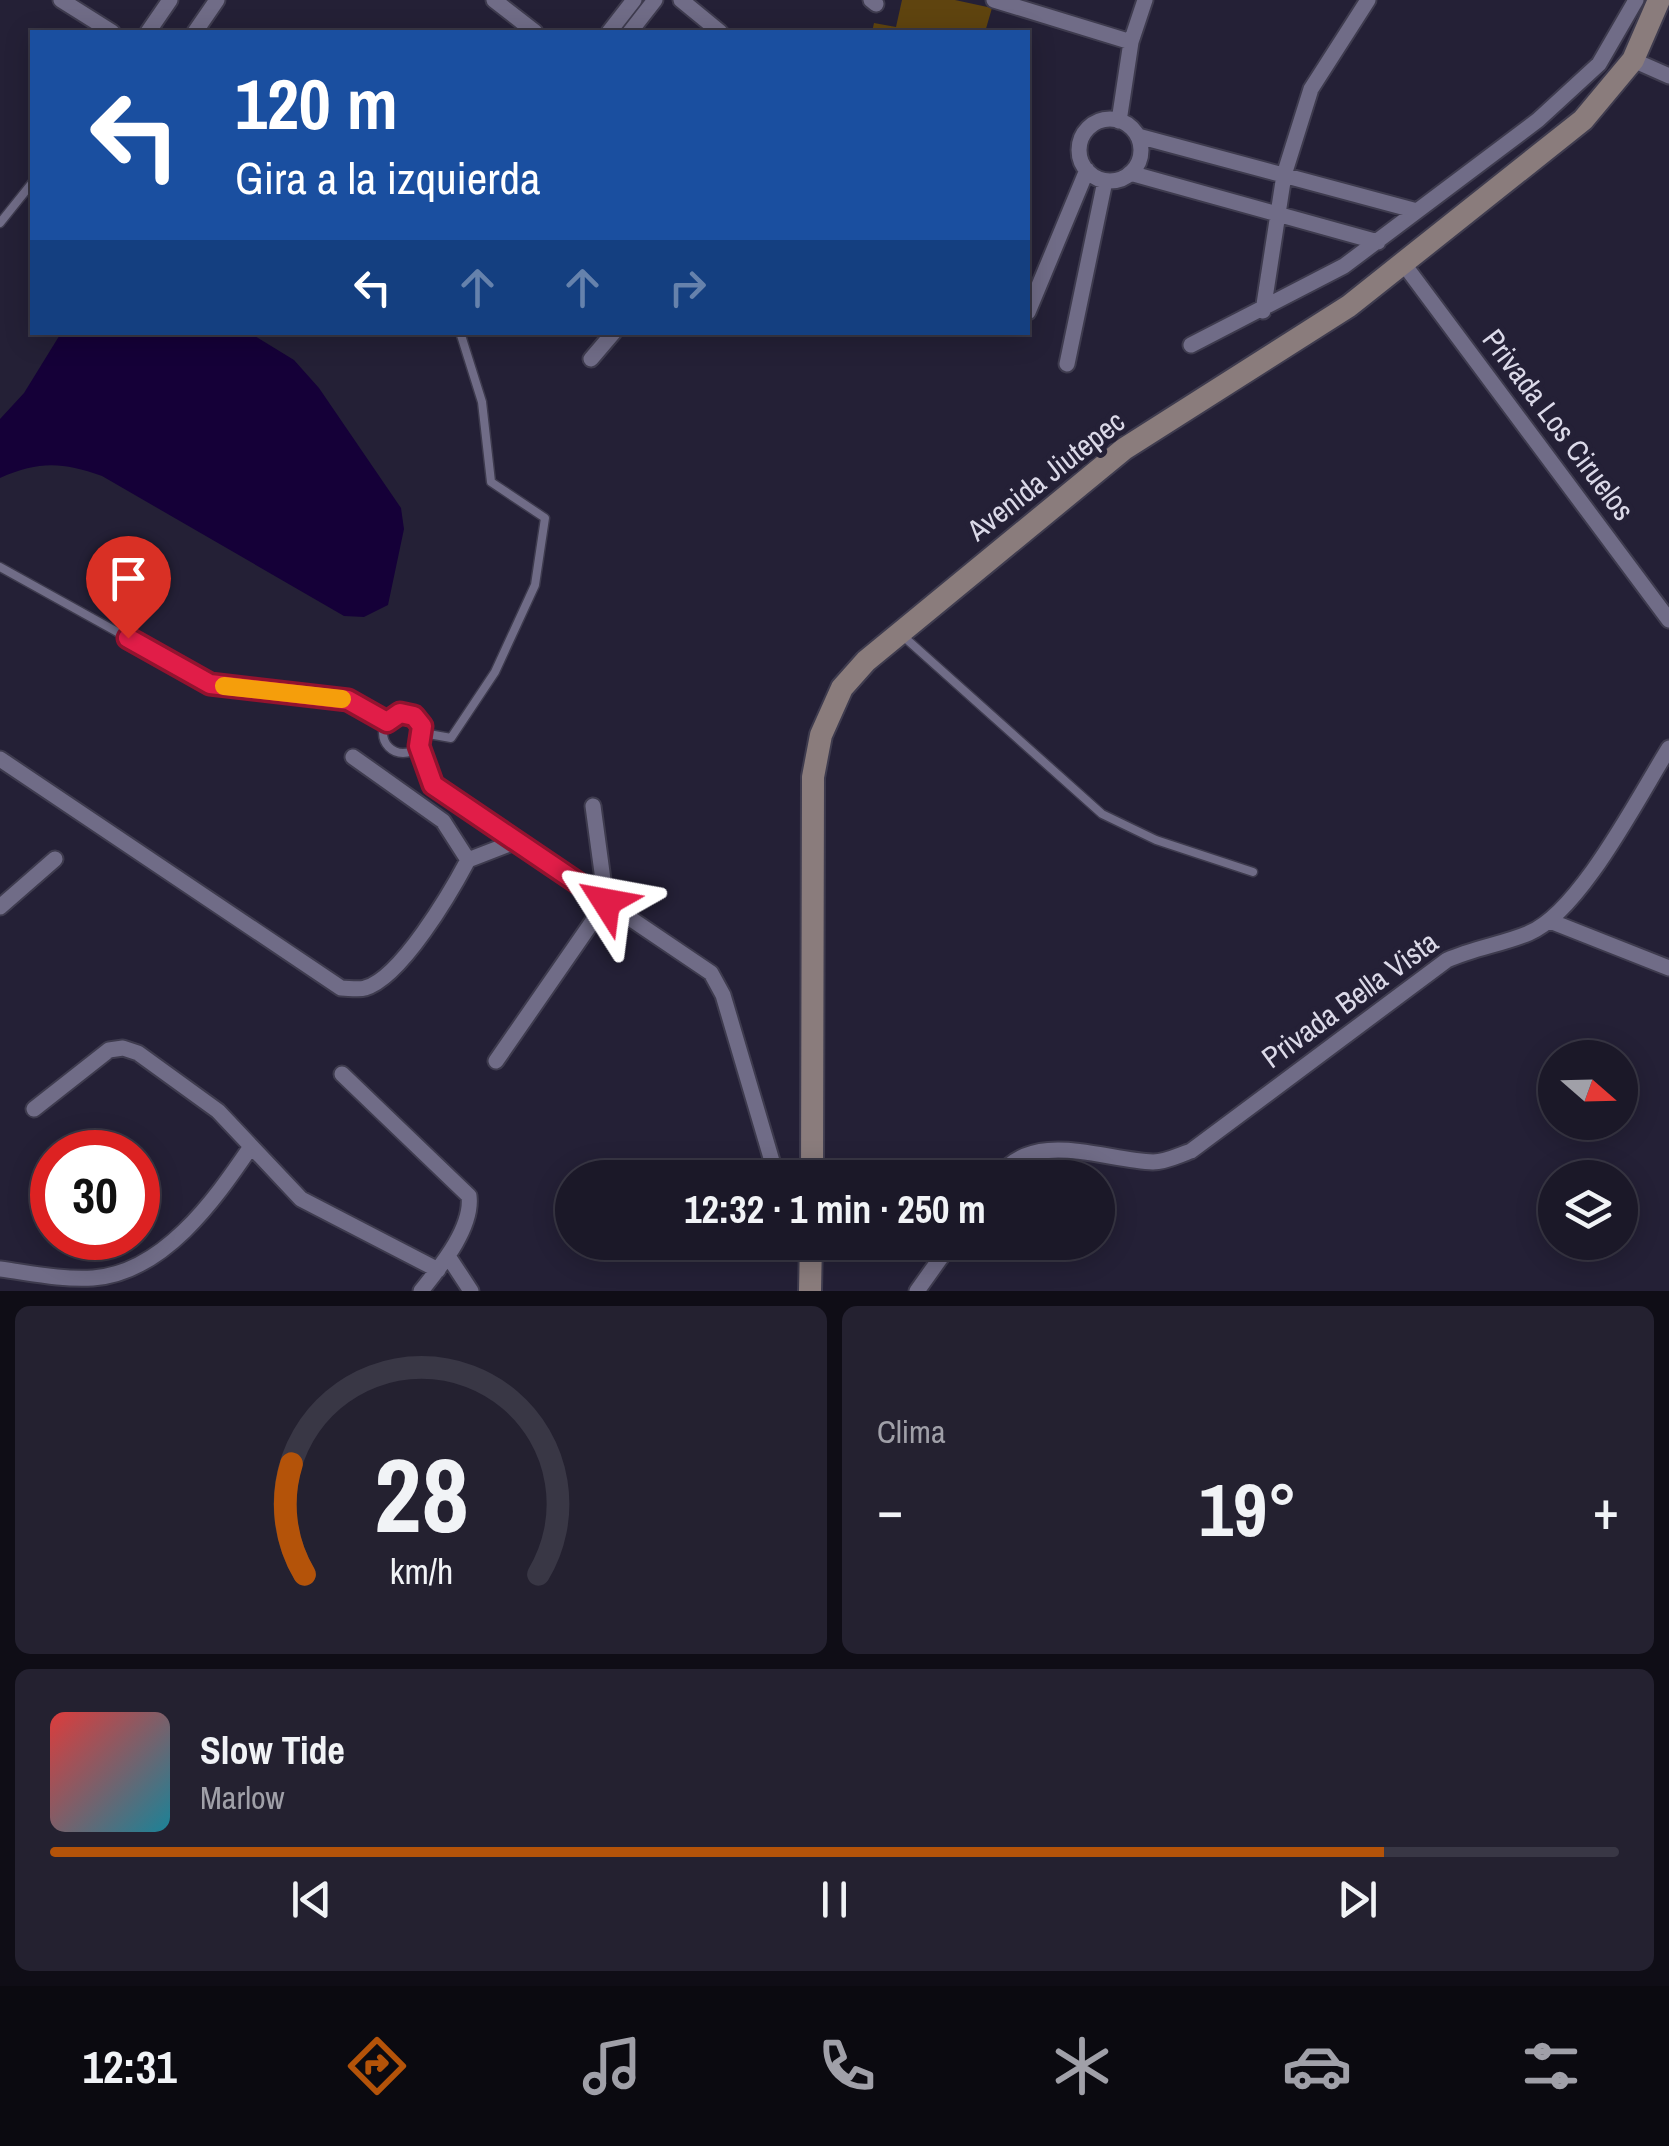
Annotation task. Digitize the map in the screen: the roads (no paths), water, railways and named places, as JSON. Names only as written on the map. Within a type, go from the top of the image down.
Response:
[{"type":"main road","name":"Avenida Jiutepec","points":[[812,1160],[813,776],[820,735],[842,688],[899,633],[1124,449],[1349,306],[1583,120],[1632,60],[1658,0]]},
{"type":"main road","points":[[810,1291],[811,1260]]},
{"type":"street","points":[[61,0],[109,30]]},
{"type":"street","points":[[149,30],[170,0]]},
{"type":"street","points":[[196,30],[216,0]]},
{"type":"street","points":[[494,0],[532,30]]},
{"type":"street","points":[[611,30],[634,0]]},
{"type":"street","points":[[632,30],[656,0]]},
{"type":"street","points":[[681,0],[718,30]]},
{"type":"street","points":[[994,0],[1132,42]]},
{"type":"street","points":[[1120,120],[1132,42],[1145,0]]},
{"type":"street","points":[[1263,310],[1284,175],[1311,89],[1368,0]]},
{"type":"street","points":[[1191,345],[1344,266],[1538,120],[1599,64],[1636,0]]},
{"type":"street","points":[[1632,60],[1669,76]]},
{"type":"street","points":[[1378,242],[1130,173],[1105,181],[1086,170],[1080,159],[1084,133],[1106,119],[1120,120],[1138,136],[1417,212]]},
{"type":"street","points":[[1130,173],[1139,160],[1138,136]]},
{"type":"street","points":[[1030,307],[1086,170]]},
{"type":"street","points":[[1067,364],[1105,181]]},
{"type":"street","name":"Privada Los Ciruelos","points":[[1403,263],[1669,620]]},
{"type":"street","points":[[591,359],[611,335]]},
{"type":"street","points":[[421,739],[433,785],[711,973],[723,994],[772,1160]]},
{"type":"street","name":"Privada Bella Vista","points":[[1013,1160],[1030,1151],[1158,1162],[1191,1151],[1447,960],[1476,947],[1528,934],[1550,921],[1614,838],[1669,748]]},
{"type":"street","points":[[353,757],[443,821],[468,860]]},
{"type":"street","points":[[0,759],[342,988],[366,988],[394,968],[451,892],[468,860],[517,841]]},
{"type":"street","points":[[496,1061],[606,902],[593,806]]},
{"type":"street","points":[[0,907],[55,859]]},
{"type":"street","points":[[1550,921],[1669,968]]},
{"type":"street","points":[[34,1109],[109,1050],[123,1048],[138,1053],[218,1111],[301,1199],[443,1263],[472,1291]]},
{"type":"street","points":[[342,1074],[469,1196],[470,1206],[443,1263],[421,1291]]},
{"type":"street","points":[[0,1269],[96,1278],[124,1271],[160,1251],[220,1192],[250,1148]]},
{"type":"street","points":[[917,1291],[939,1260]]},
{"type":"lane","points":[[0,223],[30,186]]},
{"type":"lane","points":[[421,739],[419,720],[407,713],[394,715],[387,722],[384,738],[390,748],[408,752],[421,739],[451,738],[495,672],[535,584],[545,518],[492,482],[482,402],[461,335]]},
{"type":"lane","points":[[0,567],[210,684],[348,700],[387,722]]},
{"type":"lane","points":[[899,633],[1102,814],[1156,840],[1253,872]]}]
